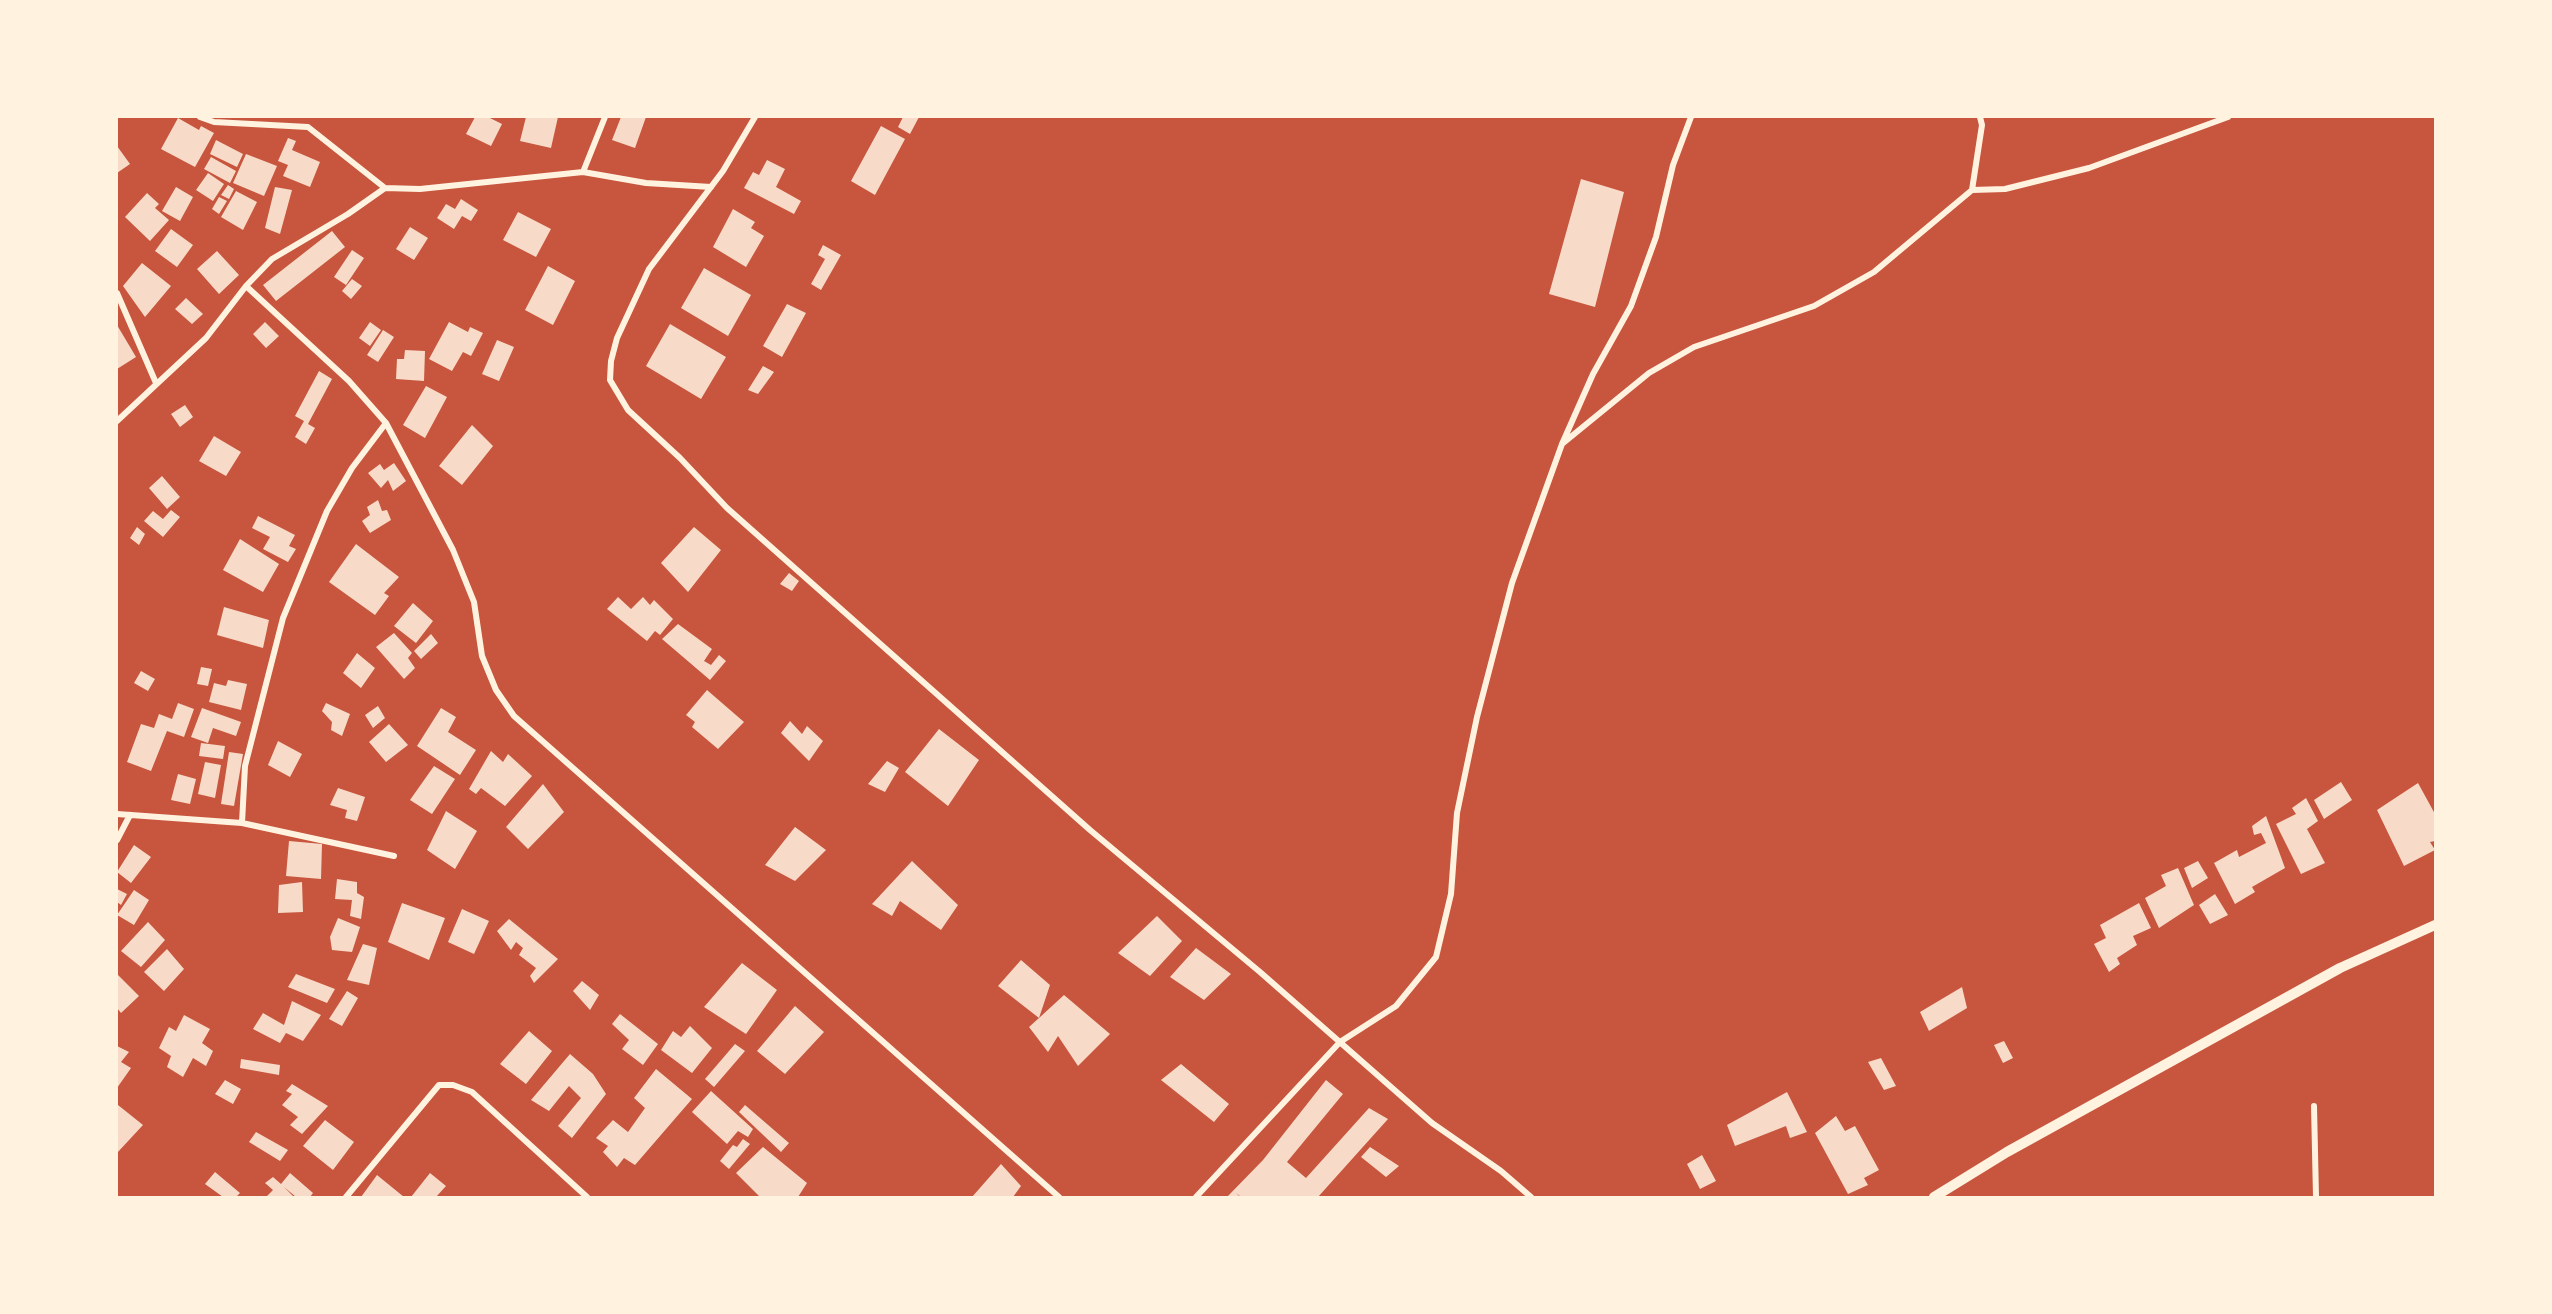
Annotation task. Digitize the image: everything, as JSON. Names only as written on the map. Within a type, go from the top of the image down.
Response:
[{"type":"street","points":[[200,117],[214,122],[308,127],[385,188]]},
{"type":"street","points":[[583,172],[604,117]]},
{"type":"street","points":[[755,117],[711,187],[649,269],[617,338],[611,361],[610,380],[628,410],[680,458],[727,508],[1090,830],[1432,1123],[1501,1171],[1531,1197]]},
{"type":"street","points":[[1196,1197],[1340,1042],[1396,1006],[1436,957],[1451,894],[1457,813],[1483,695],[1512,583],[1562,444],[1593,374],[1631,306],[1656,237],[1673,165],[1690,117]]},
{"type":"street","points":[[1972,190],[1982,125],[1980,117]]},
{"type":"street","points":[[1562,444],[1649,373],[1694,347],[1814,306],[1874,272],[1972,190],[2005,189],[2089,168],[2228,117]]},
{"type":"street","points":[[117,421],[206,339],[246,286],[272,259],[348,214],[385,188],[420,189],[583,172],[646,183],[711,187]]},
{"type":"street","points":[[246,286],[349,381],[386,423],[453,550],[474,602],[482,656],[496,690],[514,716],[1059,1197]]},
{"type":"street","points":[[117,292],[156,383]]},
{"type":"street","points":[[242,823],[245,766],[283,618],[327,511],[351,468],[386,423]]},
{"type":"street","points":[[117,814],[242,823],[394,856]]},
{"type":"street","points":[[117,840],[130,815]]},
{"type":"street","points":[[1936,1197],[2007,1152],[2340,968],[2435,925]]},
{"type":"street","points":[[346,1197],[439,1085],[453,1085],[472,1092],[587,1197]]},
{"type":"street","points":[[2314,1106],[2316,1197]]},
{"type":"building","points":[[475,117],[488,117],[502,124],[491,146],[466,134]]},
{"type":"building","points":[[526,117],[558,117],[551,148],[520,141]]},
{"type":"building","points":[[621,117],[646,117],[635,148],[612,140]]},
{"type":"building","points":[[903,117],[919,117],[910,134],[898,127]]},
{"type":"building","points":[[178,118],[199,130],[201,126],[214,133],[195,167],[161,149]]},
{"type":"building","points":[[881,126],[905,139],[875,195],[851,181]]},
{"type":"building","points":[[288,138],[296,141],[292,150],[320,162],[310,187],[283,176],[288,165],[278,161]]},
{"type":"building","points":[[216,140],[243,154],[237,167],[210,154]]},
{"type":"building","points":[[117,146],[130,164],[117,173]]},
{"type":"building","points":[[246,154],[277,166],[264,196],[233,183]]},
{"type":"building","points":[[211,157],[236,171],[230,183],[204,169]]},
{"type":"building","points":[[767,160],[785,169],[776,187],[801,201],[794,214],[744,188],[753,172],[759,175]]},
{"type":"building","points":[[208,173],[224,184],[213,201],[196,190]]},
{"type":"building","points":[[1581,179],[1624,192],[1595,307],[1549,294]]},
{"type":"building","points":[[228,185],[234,189],[229,199],[221,195]]},
{"type":"building","points":[[176,187],[193,197],[180,221],[162,211]]},
{"type":"building","points":[[275,187],[292,190],[280,234],[265,228]]},
{"type":"building","points":[[236,191],[257,202],[243,230],[221,217]]},
{"type":"building","points":[[147,193],[159,204],[155,208],[169,220],[150,241],[125,217]]},
{"type":"building","points":[[219,197],[227,201],[219,214],[212,209]]},
{"type":"building","points":[[461,199],[478,210],[471,221],[462,216],[454,229],[437,218],[446,204],[455,209]]},
{"type":"building","points":[[733,209],[755,222],[751,228],[764,236],[746,267],[713,247]]},
{"type":"building","points":[[518,212],[551,229],[536,257],[503,240]]},
{"type":"building","points":[[410,227],[428,238],[414,260],[396,249]]},
{"type":"building","points":[[171,229],[193,245],[177,267],[155,251]]},
{"type":"building","points":[[332,231],[345,247],[276,301],[263,285]]},
{"type":"building","points":[[823,245],[841,255],[821,290],[811,284],[825,259],[818,255]]},
{"type":"building","points":[[352,250],[364,258],[346,285],[334,277]]},
{"type":"building","points":[[217,251],[239,275],[219,294],[197,269]]},
{"type":"building","points":[[142,263],[171,286],[145,317],[123,286]]},
{"type":"building","points":[[548,266],[575,281],[553,325],[525,310]]},
{"type":"building","points":[[704,268],[751,295],[728,336],[681,308]]},
{"type":"building","points":[[352,279],[362,286],[351,299],[342,291]]},
{"type":"building","points":[[186,298],[203,314],[192,324],[175,309]]},
{"type":"building","points":[[787,304],[806,313],[782,357],[763,346]]},
{"type":"building","points":[[265,322],[279,336],[266,348],[253,334]]},
{"type":"building","points":[[370,322],[381,330],[370,346],[359,338]]},
{"type":"building","points":[[449,322],[468,332],[470,327],[483,333],[471,356],[463,352],[452,371],[429,359]]},
{"type":"building","points":[[670,324],[726,357],[701,399],[646,366]]},
{"type":"building","points":[[117,325],[136,357],[117,369]]},
{"type":"building","points":[[383,330],[394,337],[378,362],[367,355]]},
{"type":"building","points":[[497,340],[514,347],[499,381],[482,374]]},
{"type":"building","points":[[405,350],[425,351],[424,381],[396,379],[397,359],[404,359]]},
{"type":"building","points":[[763,366],[774,372],[758,394],[748,390]]},
{"type":"building","points":[[319,371],[332,379],[308,424],[315,428],[306,444],[295,437],[304,421],[295,416]]},
{"type":"building","points":[[426,386],[447,397],[425,438],[403,425]]},
{"type":"building","points":[[185,405],[193,417],[180,427],[171,414]]},
{"type":"building","points":[[472,425],[493,446],[462,485],[439,466]]},
{"type":"building","points":[[214,436],[241,452],[226,476],[199,461]]},
{"type":"building","points":[[394,463],[406,481],[393,491],[388,480],[381,488],[368,473],[380,464],[384,470]]},
{"type":"building","points":[[162,476],[180,497],[167,509],[149,488]]},
{"type":"building","points":[[378,500],[382,511],[387,510],[391,520],[370,533],[362,521],[370,515],[367,507]]},
{"type":"building","points":[[171,510],[180,517],[163,537],[144,521],[153,511],[163,519]]},
{"type":"building","points":[[258,516],[295,535],[289,546],[296,549],[288,562],[263,549],[270,537],[252,528]]},
{"type":"building","points":[[137,527],[145,534],[139,545],[130,538]]},
{"type":"building","points":[[694,527],[721,550],[688,592],[661,563]]},
{"type":"building","points":[[240,539],[279,564],[263,592],[223,570]]},
{"type":"building","points":[[356,544],[399,577],[384,593],[389,596],[375,615],[329,582]]},
{"type":"building","points":[[789,573],[799,581],[792,591],[780,584]]},
{"type":"building","points":[[618,597],[631,609],[643,597],[650,605],[654,600],[673,619],[660,635],[655,631],[647,641],[607,609]]},
{"type":"building","points":[[413,603],[433,621],[416,643],[394,626]]},
{"type":"building","points":[[224,607],[269,620],[263,648],[217,635]]},
{"type":"building","points":[[678,624],[712,649],[704,661],[711,665],[719,655],[726,661],[710,680],[662,639]]},
{"type":"building","points":[[394,633],[412,653],[408,658],[415,668],[404,679],[376,647]]},
{"type":"building","points":[[431,634],[438,643],[421,659],[414,651]]},
{"type":"building","points":[[357,653],[375,668],[361,688],[343,673]]},
{"type":"building","points":[[201,667],[212,669],[208,686],[197,684]]},
{"type":"building","points":[[141,671],[155,679],[148,691],[134,683]]},
{"type":"building","points":[[228,680],[247,684],[241,710],[209,702],[214,683],[226,686]]},
{"type":"building","points":[[707,690],[744,722],[718,749],[692,727],[695,722],[686,715]]},
{"type":"building","points":[[178,703],[194,709],[184,737],[167,731],[151,771],[127,762],[141,724],[154,728],[159,714],[172,719]]},
{"type":"building","points":[[326,703],[350,714],[342,736],[331,730],[332,722],[322,711]]},
{"type":"building","points":[[378,706],[385,718],[373,728],[365,715]]},
{"type":"building","points":[[202,708],[241,722],[236,736],[213,728],[208,743],[191,737]]},
{"type":"building","points":[[441,708],[456,717],[448,732],[476,750],[460,775],[417,746]]},
{"type":"building","points":[[790,721],[802,734],[807,726],[823,741],[809,761],[781,733]]},
{"type":"building","points":[[389,724],[408,745],[386,762],[369,742]]},
{"type":"building","points":[[939,729],[979,760],[948,806],[905,772]]},
{"type":"building","points":[[278,741],[302,754],[290,777],[268,765]]},
{"type":"building","points":[[201,743],[225,746],[223,759],[199,756]]},
{"type":"building","points":[[491,751],[503,762],[508,754],[532,776],[505,806],[481,788],[476,794],[469,789]]},
{"type":"building","points":[[229,752],[243,754],[234,806],[221,804]]},
{"type":"building","points":[[887,761],[899,768],[885,792],[868,784]]},
{"type":"building","points":[[205,762],[221,765],[215,798],[198,794]]},
{"type":"building","points":[[434,766],[455,779],[432,814],[410,800]]},
{"type":"building","points":[[178,774],[196,779],[190,804],[171,800]]},
{"type":"building","points":[[2341,782],[2352,800],[2324,819],[2314,800]]},
{"type":"building","points":[[2418,783],[2435,814],[2435,841],[2430,842],[2435,850],[2404,866],[2377,810]]},
{"type":"building","points":[[543,784],[564,812],[528,849],[506,827]]},
{"type":"building","points":[[338,788],[365,797],[357,821],[345,818],[347,810],[330,805]]},
{"type":"building","points":[[2306,798],[2318,821],[2307,829],[2325,863],[2301,874],[2276,824],[2296,814],[2292,808]]},
{"type":"building","points":[[446,811],[477,831],[455,869],[427,850]]},
{"type":"building","points":[[2266,816],[2285,868],[2252,887],[2255,892],[2235,904],[2214,863],[2237,850],[2239,857],[2266,843],[2261,833],[2254,835],[2252,826]]},
{"type":"building","points":[[795,827],[826,850],[795,881],[765,865]]},
{"type":"building","points":[[289,841],[322,844],[321,879],[286,876]]},
{"type":"building","points":[[134,845],[151,857],[131,883],[117,872]]},
{"type":"building","points":[[912,861],[958,905],[941,930],[900,901],[892,916],[872,904]]},
{"type":"building","points":[[2198,861],[2208,878],[2192,888],[2184,868]]},
{"type":"building","points":[[2178,868],[2194,905],[2159,928],[2145,898],[2166,886],[2161,875]]},
{"type":"building","points":[[337,879],[357,882],[357,893],[364,897],[361,919],[350,916],[352,900],[335,899]]},
{"type":"building","points":[[302,882],[303,912],[278,913],[279,885]]},
{"type":"building","points":[[117,889],[127,894],[121,905],[117,902]]},
{"type":"building","points":[[134,890],[149,900],[134,925],[117,915]]},
{"type":"building","points":[[2215,894],[2228,915],[2210,924],[2199,905]]},
{"type":"building","points":[[402,903],[445,918],[429,960],[388,942]]},
{"type":"building","points":[[2139,903],[2151,928],[2133,936],[2137,945],[2117,958],[2120,964],[2109,972],[2094,944],[2106,938],[2100,925]]},
{"type":"building","points":[[462,909],[489,921],[474,954],[448,942]]},
{"type":"building","points":[[1157,916],[1182,941],[1150,976],[1118,953]]},
{"type":"building","points":[[338,918],[360,927],[352,952],[332,950],[330,937]]},
{"type":"building","points":[[509,919],[558,959],[534,983],[530,976],[536,968],[519,955],[523,948],[516,942],[511,950],[497,931]]},
{"type":"building","points":[[148,922],[165,940],[141,967],[121,951]]},
{"type":"building","points":[[363,944],[377,948],[369,985],[347,980]]},
{"type":"building","points":[[1196,948],[1231,974],[1204,1000],[1170,977]]},
{"type":"building","points":[[167,949],[184,969],[164,991],[144,972]]},
{"type":"building","points":[[1021,960],[1050,985],[1039,1018],[998,986]]},
{"type":"building","points":[[742,963],[777,990],[746,1034],[704,1007]]},
{"type":"building","points":[[117,974],[139,996],[121,1013],[117,1008]]},
{"type":"building","points":[[296,974],[335,989],[327,1003],[288,987]]},
{"type":"building","points":[[582,981],[599,995],[590,1010],[573,991]]},
{"type":"building","points":[[1962,987],[1967,1008],[1929,1031],[1920,1012]]},
{"type":"building","points":[[347,991],[358,998],[342,1026],[329,1019]]},
{"type":"building","points":[[1064,995],[1110,1034],[1078,1066],[1058,1036],[1048,1052],[1029,1027]]},
{"type":"building","points":[[292,1001],[321,1015],[303,1041],[286,1033],[280,1043],[253,1029],[263,1013],[284,1025]]},
{"type":"building","points":[[795,1006],[824,1032],[785,1074],[757,1051]]},
{"type":"building","points":[[620,1014],[658,1044],[643,1065],[622,1049],[629,1040],[612,1024]]},
{"type":"building","points":[[184,1015],[210,1029],[202,1043],[213,1051],[206,1066],[193,1058],[183,1077],[167,1067],[171,1056],[159,1048],[169,1027],[176,1031]]},
{"type":"building","points":[[690,1026],[712,1048],[692,1073],[661,1050],[673,1031],[681,1037]]},
{"type":"building","points":[[529,1031],[552,1051],[526,1084],[500,1064]]},
{"type":"building","points":[[2004,1041],[2013,1058],[2003,1063],[1994,1045]]},
{"type":"building","points":[[735,1044],[745,1051],[714,1087],[705,1079]]},
{"type":"building","points":[[117,1046],[129,1052],[121,1062],[131,1068],[117,1088]]},
{"type":"building","points":[[570,1054],[593,1074],[606,1094],[572,1138],[558,1126],[581,1098],[569,1086],[549,1111],[531,1100]]},
{"type":"building","points":[[1881,1058],[1896,1086],[1884,1090],[1868,1062]]},
{"type":"building","points":[[241,1059],[280,1065],[279,1075],[240,1068]]},
{"type":"building","points":[[1181,1064],[1229,1104],[1214,1122],[1161,1080]]},
{"type":"building","points":[[656,1069],[692,1099],[635,1165],[624,1158],[617,1167],[603,1152],[608,1146],[596,1138],[613,1120],[628,1132],[645,1108],[634,1098]]},
{"type":"building","points":[[225,1080],[241,1089],[233,1104],[215,1094]]},
{"type":"building","points":[[1326,1080],[1343,1094],[1287,1162],[1306,1178],[1369,1108],[1388,1119],[1318,1197],[1241,1197],[1236,1193],[1240,1197],[1227,1197],[1263,1160]]},
{"type":"building","points":[[292,1084],[328,1106],[302,1134],[290,1125],[298,1117],[282,1105],[292,1094],[286,1091]]},
{"type":"building","points":[[711,1091],[753,1129],[748,1137],[738,1131],[727,1144],[692,1112]]},
{"type":"building","points":[[1787,1092],[1807,1132],[1790,1138],[1786,1126],[1735,1146],[1727,1125]]},
{"type":"building","points":[[745,1105],[789,1143],[781,1152],[739,1112]]},
{"type":"building","points":[[117,1106],[143,1125],[117,1153]]},
{"type":"building","points":[[1836,1116],[1845,1131],[1855,1126],[1879,1170],[1864,1178],[1868,1185],[1848,1194],[1815,1133]]},
{"type":"building","points":[[325,1120],[354,1142],[333,1170],[303,1146]]},
{"type":"building","points":[[256,1132],[288,1150],[280,1161],[249,1142]]},
{"type":"building","points":[[743,1139],[750,1144],[729,1169],[720,1161],[733,1145],[737,1147]]},
{"type":"building","points":[[763,1147],[807,1183],[798,1197],[760,1197],[736,1173]]},
{"type":"building","points":[[1370,1147],[1399,1166],[1386,1177],[1361,1157]]},
{"type":"building","points":[[1702,1155],[1716,1181],[1700,1189],[1687,1164]]},
{"type":"building","points":[[1001,1164],[1021,1186],[1013,1197],[972,1197]]},
{"type":"building","points":[[215,1172],[240,1193],[236,1197],[223,1197],[205,1184]]},
{"type":"building","points":[[290,1173],[313,1193],[310,1197],[296,1197],[284,1187],[294,1197],[266,1197],[273,1190],[265,1183],[273,1177],[281,1184]]},
{"type":"building","points":[[430,1173],[446,1186],[436,1197],[411,1197]]},
{"type":"building","points":[[377,1175],[404,1197],[361,1197]]}]
